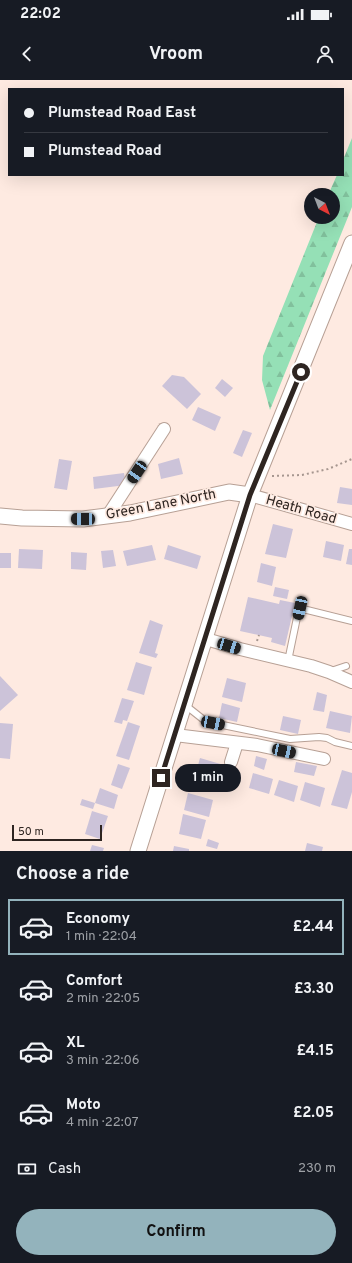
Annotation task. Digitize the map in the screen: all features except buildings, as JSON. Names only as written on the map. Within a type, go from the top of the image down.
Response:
[{"type":"street","points":[[138,851],[206,639],[250,495],[352,244]]},
{"type":"street","points":[[107,517],[164,430]]},
{"type":"street","name":"Green Lane North","points":[[0,516],[22,518],[83,519],[107,517],[229,492],[250,495]]},
{"type":"street","name":"Heath Road","points":[[250,495],[352,524]]},
{"type":"street","points":[[206,639],[240,650],[329,672],[352,682]]},
{"type":"street","points":[[174,735],[257,745],[324,759]]},
{"type":"street","points":[[231,762],[237,743]]},
{"type":"lane","points":[[288,661],[300,608],[352,620]]},
{"type":"lane","points":[[329,672],[346,666]]},
{"type":"lane","points":[[184,705],[204,720],[213,723],[290,739],[319,737],[327,738],[335,742],[352,746]]},
{"type":"path","points":[[257,478],[302,475],[328,469],[352,459]]},
{"type":"green space","points":[[352,138],[352,207],[270,410],[262,380],[263,356],[316,224],[340,224],[340,188],[331,188],[337,176],[344,176],[344,158]]},
{"type":"route","points":[[161,778],[206,639],[250,495],[301,372]]}]
